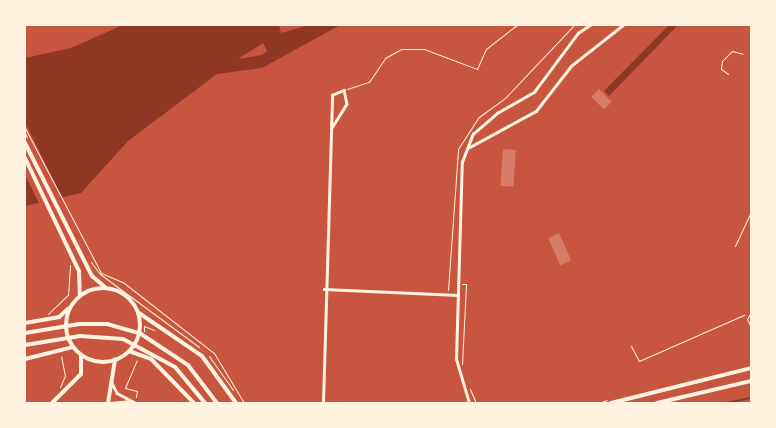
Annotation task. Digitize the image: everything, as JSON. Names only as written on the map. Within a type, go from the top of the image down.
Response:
[{"type":"main road","points":[[25,143],[80,246],[95,280],[107,288],[126,296],[138,312],[202,356],[236,403]]},
{"type":"main road","points":[[25,158],[72,253],[83,282],[80,295],[59,317],[25,323]]},
{"type":"main road","points":[[80,295],[107,288]]},
{"type":"main road","points":[[70,306],[67,314],[68,338],[73,347],[81,355],[102,362],[115,360],[133,346],[140,323],[138,312]]},
{"type":"main road","points":[[25,333],[78,324],[126,328],[179,358],[217,403]]},
{"type":"main road","points":[[25,345],[80,336],[122,339],[175,367],[205,403]]},
{"type":"main road","points":[[25,359],[73,347]]},
{"type":"main road","points":[[128,351],[151,359],[194,403]]},
{"type":"main road","points":[[55,402],[64,390],[81,374],[81,355]]},
{"type":"main road","points":[[108,403],[110,377],[115,360]]},
{"type":"main road","points":[[610,403],[751,368]]},
{"type":"main road","points":[[657,403],[751,381]]},
{"type":"street","points":[[469,403],[456,360],[461,181],[467,150],[485,122],[534,92],[578,33],[590,25]]},
{"type":"street","points":[[467,150],[483,136],[536,111],[571,66],[622,25]]},
{"type":"street","points":[[323,403],[324,289],[332,95],[344,90],[347,104],[332,128]]},
{"type":"street","points":[[324,289],[458,295]]},
{"type":"street","points":[[110,377],[117,393],[134,402]]},
{"type":"street","points":[[108,403],[134,402]]},
{"type":"lane","points":[[751,312],[747,314],[751,327]]},
{"type":"path","points":[[344,90],[369,82],[385,58],[401,48],[424,49],[477,69],[486,49],[517,25]]},
{"type":"path","points":[[454,180],[458,149],[478,117],[505,98],[574,25]]},
{"type":"path","points":[[728,74],[721,69],[722,61],[732,51],[743,54]]},
{"type":"path","points":[[25,128],[80,246],[100,274],[209,356],[242,403]]},
{"type":"path","points":[[735,246],[751,212]]},
{"type":"path","points":[[80,246],[106,278],[124,282],[214,353],[242,403]]},
{"type":"path","points":[[41,320],[68,295],[73,281],[68,256]]},
{"type":"path","points":[[463,370],[466,284]]},
{"type":"path","points":[[631,346],[639,361],[747,314]]},
{"type":"path","points":[[54,355],[61,356],[64,368],[60,387],[64,390]]},
{"type":"path","points":[[134,402],[137,391],[125,388],[138,357]]},
{"type":"path","points":[[468,385],[476,403]]},
{"type":"shaded area","points":[[123,25],[279,25],[281,33],[309,25],[340,25],[262,68],[217,74],[128,141],[81,193],[25,206],[25,58],[71,48]],"holes":[[[263,43],[267,51],[262,55],[238,59]]]},
{"type":"shaded area","points":[[669,25],[678,25],[609,96],[604,91]]},
{"type":"pier","points":[[25,122],[63,200],[39,203],[25,175]]},
{"type":"building","points":[[599,89],[612,102],[604,110],[591,97]]},
{"type":"building","points":[[503,149],[516,150],[513,187],[500,186]]},
{"type":"building","points":[[559,233],[571,260],[560,265],[548,238]]},
{"type":"waterway","points":[[727,403],[751,398]]}]
